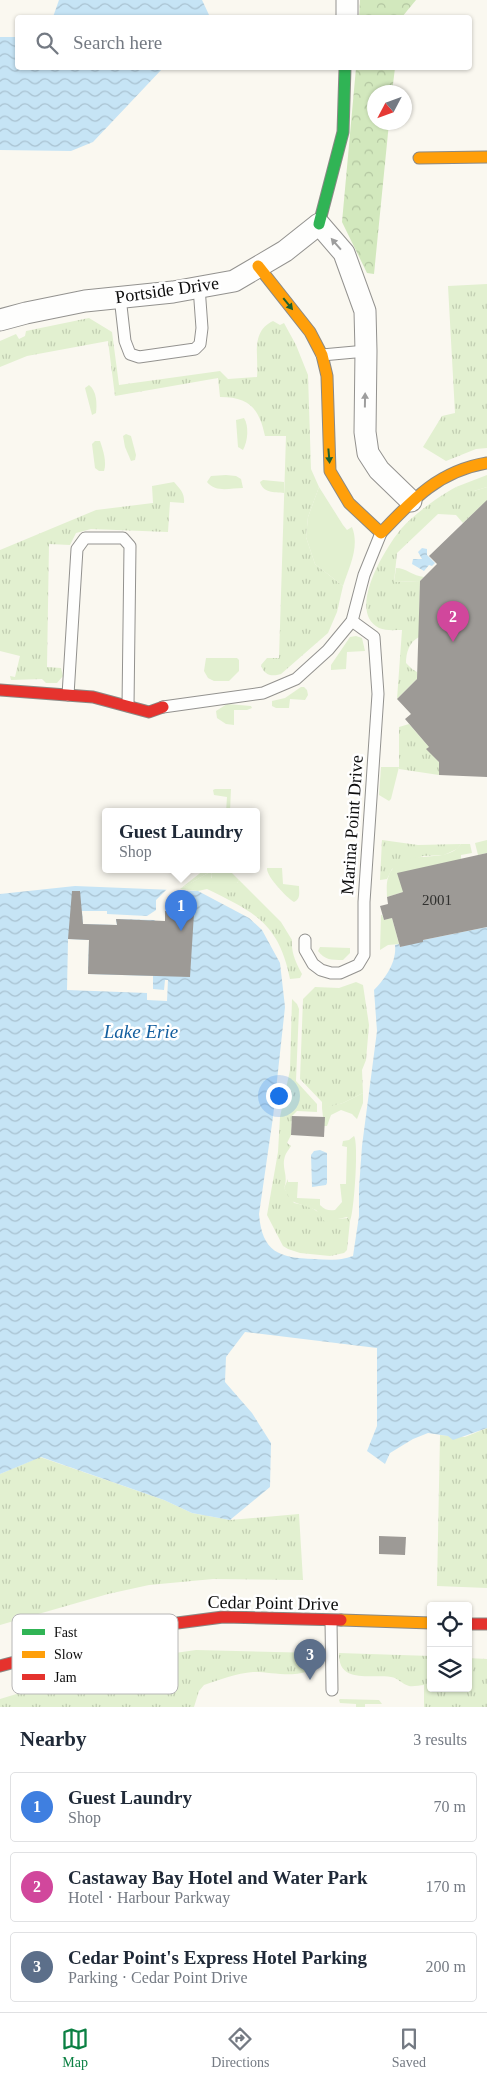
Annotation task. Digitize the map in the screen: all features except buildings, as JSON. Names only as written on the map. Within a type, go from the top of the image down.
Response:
[{"type":"street","points":[[347,0],[347,15]]},
{"type":"street","points":[[345,70],[343,132],[319,224],[344,254],[365,311],[365,432],[368,453],[379,470],[412,501]]},
{"type":"street","points":[[419,158],[487,157]]},
{"type":"street","name":"Portside Drive","points":[[0,320],[26,312],[85,301],[234,281],[285,251],[319,224]]},
{"type":"street","points":[[258,266],[310,332],[322,355],[327,376],[330,471],[349,503],[381,533],[435,480],[475,464],[487,463]]},
{"type":"street","points":[[0,690],[93,698],[149,712],[163,707]]},
{"type":"street","name":"Cedar Point Drive","points":[[178,1623],[223,1617],[427,1623]]},
{"type":"street","points":[[472,1624],[487,1624]]},
{"type":"lane","points":[[120,297],[125,342],[130,354],[139,357],[195,349],[200,344],[202,328],[199,287]]},
{"type":"lane","points":[[322,355],[366,351]]},
{"type":"lane","points":[[163,707],[263,693],[296,679],[328,650],[352,621],[364,575],[381,533]]},
{"type":"lane","points":[[68,695],[77,549],[85,538],[124,538],[130,546],[128,706]]},
{"type":"lane","name":"Marina Point Drive","points":[[306,940],[305,950],[313,964],[321,970],[331,973],[340,973],[358,965],[364,955],[364,902],[378,694],[374,637],[352,621]]},
{"type":"lane","points":[[331,1621],[332,1690]]},
{"type":"green space","points":[[360,0],[416,0],[404,15],[359,15]]},
{"type":"green space","points":[[356,70],[395,70],[393,85],[367,85],[367,130],[388,130],[374,274],[367,273],[342,222]]},
{"type":"green space","points":[[487,284],[487,448],[476,449],[446,461],[423,447],[442,416],[455,413],[448,286]]},
{"type":"green space","points":[[89,318],[112,332],[119,385],[220,371],[228,379],[257,377],[258,338],[261,331],[273,321],[280,325],[284,323],[296,345],[308,375],[311,469],[319,487],[308,517],[306,537],[315,564],[343,586],[337,612],[328,633],[281,674],[268,674],[261,665],[267,658],[279,658],[286,436],[265,436],[260,418],[251,406],[238,399],[220,397],[218,378],[115,396],[108,341],[27,356],[0,367],[0,341],[16,334],[19,339],[25,336],[26,331]]},
{"type":"green space","points":[[89,385],[94,391],[96,402],[96,413],[92,415],[85,388]]},
{"type":"green space","points":[[244,418],[247,425],[247,434],[243,450],[238,447],[236,420]]},
{"type":"green space","points":[[126,434],[131,436],[136,455],[135,460],[131,461],[125,447],[123,436]]},
{"type":"green space","points":[[95,441],[100,441],[105,460],[104,471],[99,471],[95,468],[92,444]]},
{"type":"green space","points":[[487,475],[487,487],[474,491],[459,491],[456,487]]},
{"type":"green space","points":[[211,476],[236,476],[241,479],[243,488],[219,489],[207,482]]},
{"type":"green space","points":[[263,480],[284,482],[284,493],[266,490],[261,486],[260,482]]},
{"type":"green space","points":[[174,482],[183,494],[184,503],[170,502],[168,532],[91,529],[76,533],[70,545],[49,544],[47,667],[61,668],[63,676],[57,683],[46,683],[42,679],[11,680],[10,676],[15,677],[20,656],[0,651],[0,550],[96,510],[153,503],[152,486]]},
{"type":"green space","points":[[319,487],[343,525],[347,530],[352,527],[354,534],[353,557],[343,586],[315,564],[306,537],[308,517]]},
{"type":"green space","points":[[456,487],[460,491],[474,491],[487,487],[487,509],[482,505],[463,523],[456,515],[438,514],[397,553],[394,582],[420,581],[419,637],[409,648],[406,663],[417,672],[417,679],[397,699],[402,630],[382,629],[370,620],[366,608],[372,579],[387,550],[401,529],[427,506]]},
{"type":"green space","points":[[396,568],[424,577],[420,581],[394,582]]},
{"type":"green space","points":[[350,637],[362,638],[365,651],[347,652],[346,669],[331,670],[331,665]]},
{"type":"green space","points":[[206,658],[237,658],[239,660],[239,671],[229,681],[214,681],[208,678],[204,671]]},
{"type":"green space","points":[[301,687],[307,690],[308,695],[305,700],[290,699],[289,708],[276,708],[272,706],[272,701],[285,698]]},
{"type":"green space","points":[[227,704],[251,706],[252,708],[234,710],[234,725],[226,724],[217,718],[216,711]]},
{"type":"green space","points":[[409,724],[439,762],[439,775],[399,769],[399,727]]},
{"type":"green space","points":[[381,767],[399,767],[389,801],[379,795]]},
{"type":"green space","points":[[231,789],[230,808],[226,808],[227,797],[214,795],[213,790]]},
{"type":"green space","points":[[382,840],[418,845],[461,844],[457,849],[444,855],[423,856],[392,869],[387,879],[380,880]]},
{"type":"green space","points":[[487,840],[487,853],[478,855],[475,843]]},
{"type":"green space","points":[[461,844],[470,844],[472,853],[461,855],[461,859],[403,892],[387,897],[388,878],[394,867],[402,861],[412,858],[445,855],[454,851]]},
{"type":"green space","points":[[267,868],[282,868],[283,884],[299,886],[299,895],[296,901],[291,900],[278,886],[270,876]]},
{"type":"green space","points":[[200,873],[208,873],[180,889]]},
{"type":"green space","points":[[208,873],[212,874],[211,878],[237,883],[239,880],[281,922],[292,940],[293,954],[302,974],[300,978],[290,979],[279,945],[271,932],[251,913],[207,889],[198,891],[180,889]]},
{"type":"green space","points":[[232,873],[239,880],[237,883],[239,892],[221,893],[211,883],[212,874]]},
{"type":"green space","points":[[381,915],[384,920],[392,918],[399,944],[388,945],[380,950]]},
{"type":"green space","points":[[320,947],[350,948],[350,953],[343,960],[332,960],[326,958],[318,951]]},
{"type":"green space","points":[[356,982],[363,985],[369,1025],[366,1060],[362,1070],[363,1093],[343,1103],[322,1108],[322,1102],[300,1079],[303,999],[315,987],[339,988]]},
{"type":"green space","points":[[292,999],[299,1009],[296,1081],[317,1104],[317,1112],[297,1111],[292,1116],[291,1135],[287,1143],[291,1146],[285,1155],[284,1161],[286,1179],[284,1188],[294,1203],[315,1210],[324,1220],[348,1218],[350,1221],[347,1250],[344,1253],[330,1256],[300,1253],[283,1246],[267,1215],[278,1152],[280,1117],[290,1070]]},
{"type":"green space","points":[[363,1093],[363,1103],[357,1119],[352,1114],[341,1110],[331,1115],[327,1126],[324,1126],[322,1108],[343,1103]]},
{"type":"green space","points":[[354,1136],[356,1151],[352,1216],[350,1221],[347,1217],[325,1222],[316,1210],[291,1201],[284,1188],[288,1179],[288,1182],[298,1182],[297,1198],[320,1199],[320,1205],[324,1208],[335,1210],[342,1202],[340,1184],[346,1184],[347,1147],[342,1146],[343,1141],[349,1140]]},
{"type":"green space","points":[[487,1428],[487,1588],[437,1586],[440,1435],[465,1437]]},
{"type":"green space","points":[[40,1457],[164,1500],[192,1513],[230,1520],[299,1514],[303,1580],[213,1579],[149,1585],[108,1594],[38,1614],[12,1614],[12,1622],[0,1625],[0,1474]]},
{"type":"green space","points":[[196,1650],[318,1653],[316,1663],[311,1669],[303,1673],[253,1672],[228,1677],[204,1685],[199,1691],[194,1707],[0,1707],[0,1699],[16,1694],[178,1694],[178,1653]]},
{"type":"green space","points":[[339,1653],[427,1656],[427,1692],[472,1692],[472,1658],[487,1659],[487,1707],[424,1707],[424,1685],[409,1686],[391,1677],[357,1676],[349,1673],[340,1663]]},
{"type":"green space","points":[[340,1699],[379,1700],[382,1704],[365,1704],[365,1707],[356,1707],[356,1704],[340,1703]]},
{"type":"water","points":[[59,0],[202,0],[209,15],[54,15]]},
{"type":"water","points":[[0,37],[15,37],[15,70],[161,70],[93,142],[71,151],[0,150]]},
{"type":"water","points":[[422,548],[427,549],[427,555],[435,563],[432,566],[429,565],[424,571],[412,564],[413,559],[422,559],[418,552]]},
{"type":"water","name":"Lake Erie","points":[[75,886],[198,891],[249,918],[262,930],[280,963],[285,1007],[273,1117],[259,1214],[261,1227],[268,1245],[274,1250],[291,1257],[334,1260],[353,1256],[359,1216],[362,1146],[377,1031],[374,990],[392,964],[395,945],[399,944],[400,947],[423,940],[487,927],[487,1428],[453,1440],[448,1436],[428,1433],[413,1439],[390,1453],[385,1464],[367,1451],[377,1426],[377,1348],[245,1332],[226,1357],[225,1382],[252,1413],[271,1443],[270,1487],[230,1520],[192,1513],[164,1500],[41,1457],[0,1474],[0,894]]},
{"type":"water","points":[[320,1150],[327,1153],[327,1183],[326,1185],[312,1187],[311,1155],[314,1151]]},
{"type":"pier","points":[[167,889],[180,889],[167,901],[165,928],[154,920],[116,919],[117,925],[83,924],[82,911],[107,911],[107,914],[147,916],[156,910],[156,900]]},
{"type":"pier","points":[[68,939],[89,940],[88,974],[153,976],[153,989],[164,990],[165,980],[168,980],[167,1001],[147,1000],[147,993],[67,990]]},
{"type":"traffic: fast","points":[[319,224],[343,132],[345,70]]},
{"type":"traffic: slow","points":[[419,158],[487,157]]},
{"type":"traffic: slow","points":[[258,266],[310,332],[322,355],[327,376],[330,471],[349,503],[381,533],[428,488],[455,473],[487,463]]},
{"type":"traffic: slow","points":[[341,1620],[427,1623]]},
{"type":"traffic: jam","points":[[0,690],[93,697],[149,712],[163,707]]},
{"type":"traffic: jam","points":[[178,1623],[223,1617],[341,1620]]},
{"type":"traffic: jam","points":[[472,1624],[487,1624]]},
{"type":"traffic: jam","points":[[0,1666],[12,1663]]},
{"type":"place","name":"Castaway Bay Hotel and Water Park","points":[[453,642]]},
{"type":"place","name":"Guest Laundry","points":[[181,931]]},
{"type":"place","name":"Cedar Point's Express Hotel Parking","points":[[310,1680]]}]
